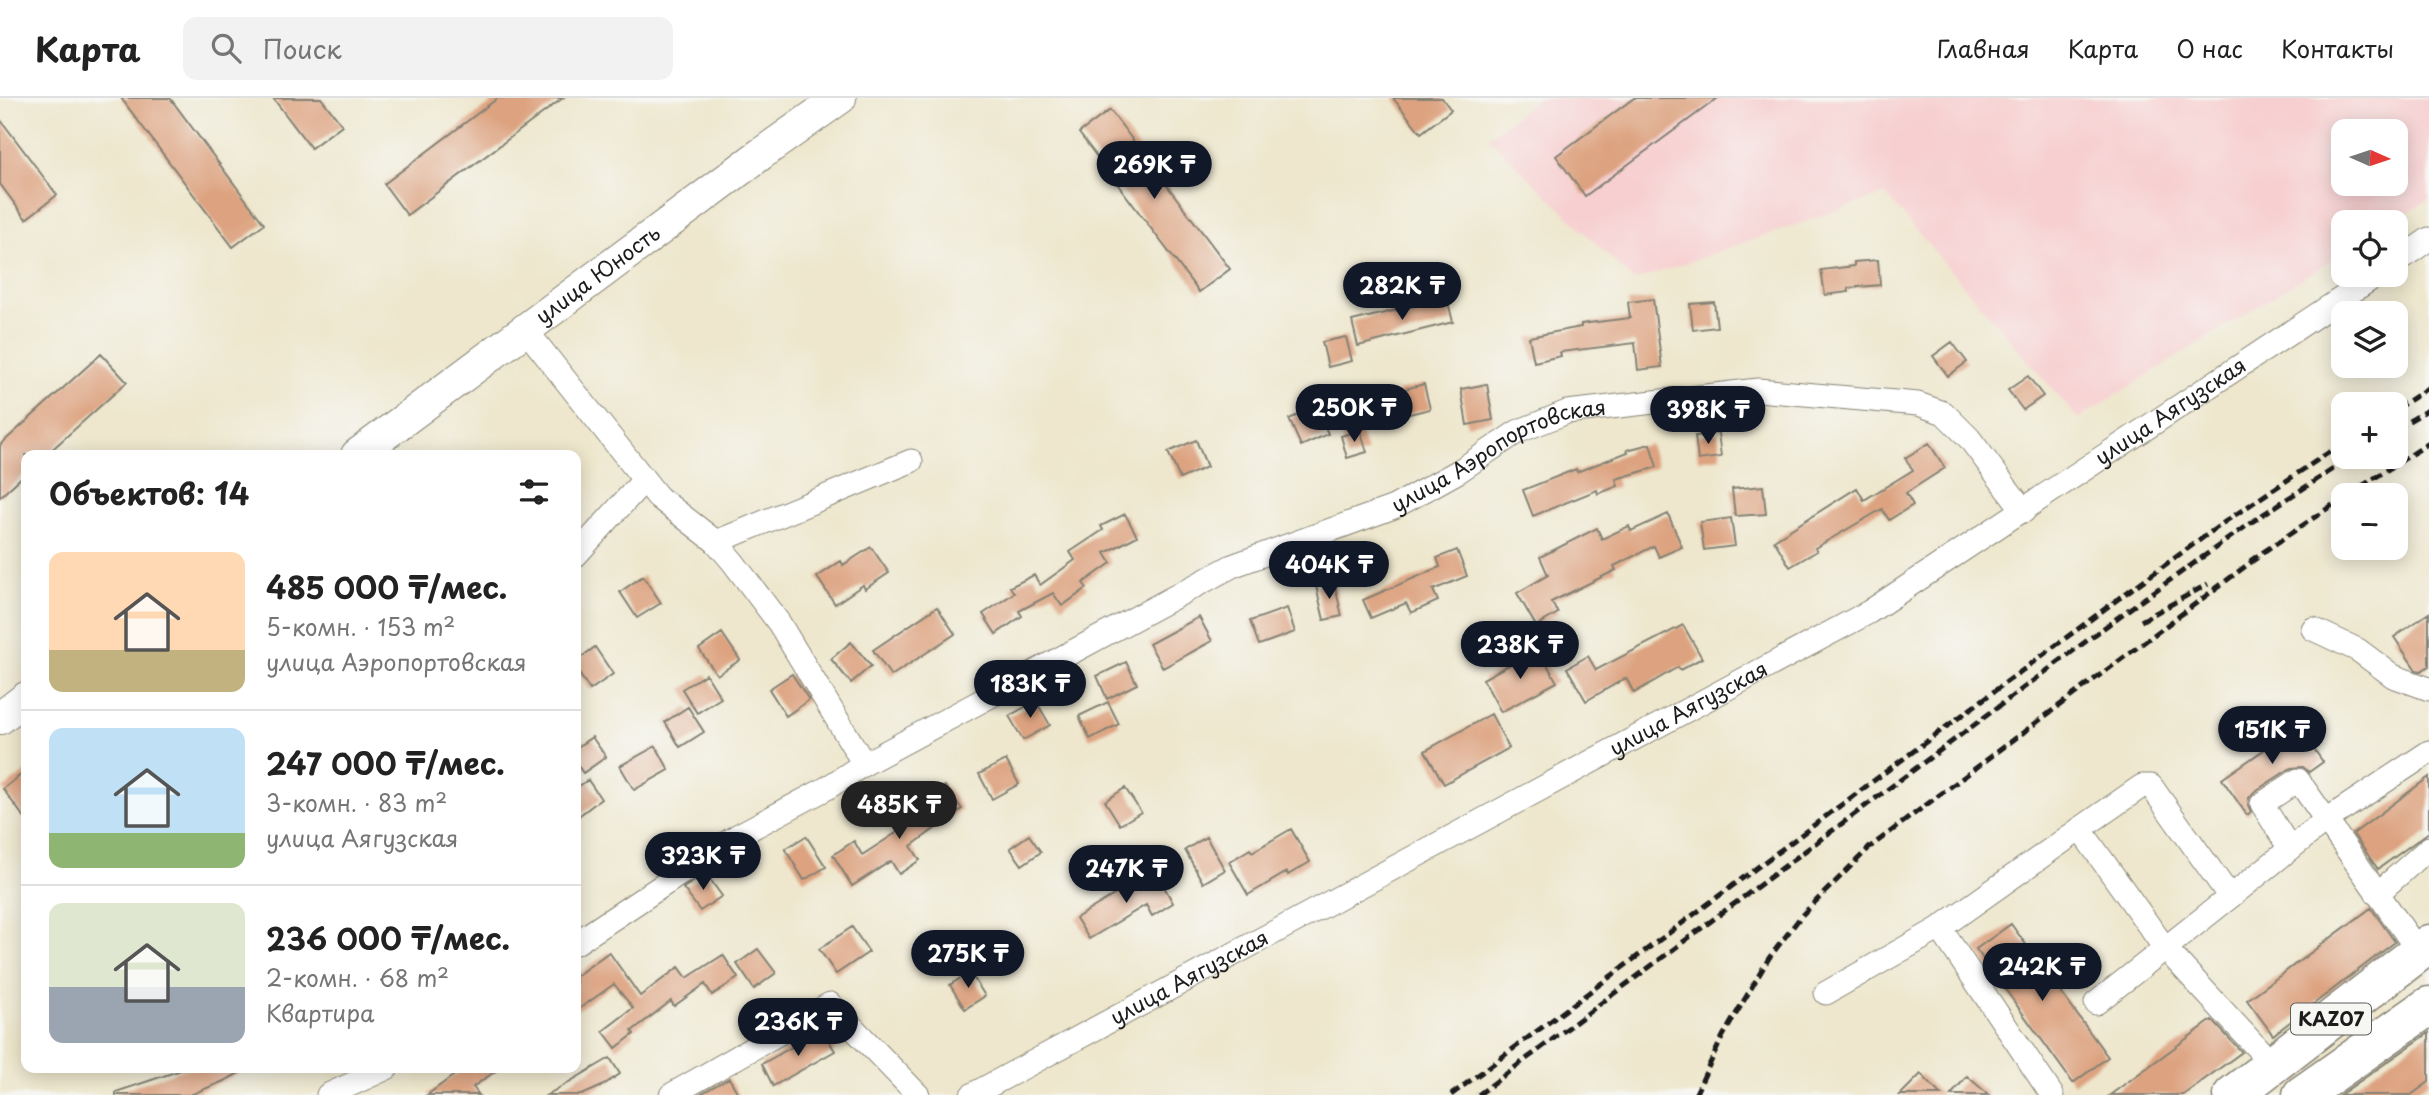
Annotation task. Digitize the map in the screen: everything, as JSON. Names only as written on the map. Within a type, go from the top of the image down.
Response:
[{"type":"highway","name":"KAZ07","points":[[2233,1095],[2424,948]]},
{"type":"highway","name":"KAZ07","points":[[2302,1095],[2429,1006]]},
{"type":"street","name":"улица Юность","points":[[365,450],[823,103]]},
{"type":"street","points":[[2408,254],[2429,239]]},
{"type":"street","name":"улица Аягузская","points":[[972,1095],[1868,612],[2358,287]]},
{"type":"street","points":[[526,329],[658,497],[716,542],[779,623],[864,764]]},
{"type":"street","name":"улица Аэропортовская","points":[[581,940],[737,836],[827,788],[864,764],[1232,566],[1394,507],[1459,471],[1517,432],[1567,412],[1758,390],[1918,404],[1944,413],[1969,438],[2024,511]]},
{"type":"street","points":[[716,542],[911,461]]},
{"type":"street","points":[[581,549],[644,480]]},
{"type":"street","points":[[2313,629],[2358,650],[2393,676],[2429,690]]},
{"type":"street","points":[[0,718],[21,702]]},
{"type":"street","points":[[2096,1003],[2325,821],[2429,752]]},
{"type":"street","points":[[2290,849],[2262,804],[2298,780],[2378,894],[2424,948]]},
{"type":"street","points":[[1826,993],[1940,928],[2142,786],[2151,786],[2230,897]]},
{"type":"street","points":[[2080,829],[2164,947],[2272,1064]]},
{"type":"street","points":[[2378,894],[2429,848]]},
{"type":"street","points":[[1940,928],[2053,1095]]},
{"type":"street","points":[[671,1095],[830,1004],[918,1095]]},
{"type":"street","points":[[328,1095],[376,1073]]},
{"type":"shaded area","points":[[1539,98],[2429,98],[2429,199],[2408,212],[2331,210],[2331,261],[2078,419],[1885,194],[1634,281],[1488,137]]},
{"type":"building","points":[[121,98],[170,98],[264,224],[233,247]]},
{"type":"building","points":[[273,98],[321,98],[342,125],[311,148]]},
{"type":"building","points":[[498,98],[563,98],[407,215],[384,184]]},
{"type":"building","points":[[1393,98],[1442,98],[1451,110],[1421,133]]},
{"type":"building","points":[[1634,98],[1718,98],[1585,196],[1556,156]]},
{"type":"building","points":[[1110,110],[1230,269],[1199,292],[1079,133]]},
{"type":"building","points":[[0,119],[57,195],[26,219],[0,184]]},
{"type":"building","points":[[1878,260],[1880,285],[1848,288],[1849,292],[1825,295],[1821,270],[1854,266],[1854,262]]},
{"type":"building","points":[[1447,298],[1453,322],[1358,346],[1352,321]]},
{"type":"building","points":[[1653,299],[1662,367],[1638,370],[1635,343],[1560,352],[1561,356],[1534,362],[1529,337],[1581,327],[1581,324],[1630,318],[1628,302]]},
{"type":"building","points":[[1714,302],[1717,327],[1693,330],[1690,304]]},
{"type":"building","points":[[1346,337],[1352,361],[1328,367],[1322,342]]},
{"type":"building","points":[[1952,342],[1967,362],[1948,376],[1933,356]]},
{"type":"building","points":[[101,354],[127,382],[52,450],[21,450],[21,478],[0,497],[0,445]]},
{"type":"building","points":[[2028,376],[2043,396],[2023,410],[2008,390]]},
{"type":"building","points":[[1424,384],[1430,409],[1405,415],[1398,391]]},
{"type":"building","points":[[1487,384],[1493,420],[1467,425],[1461,389]]},
{"type":"building","points":[[1317,407],[1328,434],[1301,446],[1289,419]]},
{"type":"building","points":[[1360,430],[1367,452],[1347,458],[1341,436]]},
{"type":"building","points":[[1718,433],[1721,457],[1698,460],[1695,436]]},
{"type":"building","points":[[1196,440],[1207,467],[1180,479],[1168,452]]},
{"type":"building","points":[[1929,443],[1945,468],[1906,493],[1913,505],[1889,520],[1882,509],[1815,548],[1817,551],[1790,567],[1774,540],[1857,488],[1864,500],[1913,470],[1905,458]]},
{"type":"building","points":[[1650,444],[1657,467],[1616,479],[1618,486],[1598,494],[1597,490],[1533,516],[1523,490],[1576,469],[1577,472],[1628,452],[1627,450]]},
{"type":"building","points":[[1763,486],[1766,514],[1735,516],[1732,489]]},
{"type":"building","points":[[1125,514],[1137,536],[1105,553],[1111,563],[1083,583],[1087,588],[1062,606],[1053,593],[1019,611],[1022,616],[996,634],[983,614],[1014,593],[1010,587],[1034,575],[1040,585],[1075,560],[1070,552],[1103,530],[1101,526]]},
{"type":"building","points":[[1668,514],[1682,547],[1659,557],[1654,546],[1614,566],[1616,570],[1551,602],[1558,613],[1536,626],[1517,593],[1548,575],[1540,557],[1597,528],[1602,539],[1629,526],[1631,531]]},
{"type":"building","points":[[1731,518],[1735,546],[1704,550],[1700,522]]},
{"type":"building","points":[[871,547],[889,573],[865,589],[863,585],[835,604],[817,577],[841,561],[843,565]]},
{"type":"building","points":[[1457,550],[1467,576],[1433,590],[1438,601],[1411,613],[1406,603],[1371,618],[1363,600],[1440,567],[1437,558]]},
{"type":"building","points":[[643,576],[661,603],[637,618],[620,592]]},
{"type":"building","points":[[1334,582],[1342,616],[1324,620],[1316,586]]},
{"type":"building","points":[[937,607],[955,634],[891,676],[873,650]]},
{"type":"building","points":[[1287,608],[1295,632],[1259,645],[1250,621]]},
{"type":"building","points":[[2429,613],[2429,666],[2421,671],[2416,670],[2394,637]]},
{"type":"building","points":[[1199,617],[1212,641],[1163,668],[1149,644]]},
{"type":"building","points":[[1683,625],[1702,658],[1680,670],[1678,667],[1634,693],[1626,678],[1586,701],[1567,668],[1588,656],[1596,670]]},
{"type":"building","points":[[722,633],[740,660],[717,675],[699,649]]},
{"type":"building","points":[[851,642],[871,666],[851,683],[831,659]]},
{"type":"building","points":[[595,647],[613,674],[590,690],[581,676],[581,657]]},
{"type":"building","points":[[1538,649],[1557,682],[1501,712],[1483,679]]},
{"type":"building","points":[[1126,662],[1137,684],[1107,699],[1097,676]]},
{"type":"building","points":[[706,674],[721,698],[697,713],[682,689]]},
{"type":"building","points":[[792,674],[809,700],[786,716],[769,689]]},
{"type":"building","points":[[1036,701],[1050,725],[1023,740],[1009,716]]},
{"type":"building","points":[[1108,702],[1119,724],[1090,739],[1079,716]]},
{"type":"building","points":[[688,707],[704,732],[680,747],[665,722]]},
{"type":"building","points":[[1491,714],[1509,748],[1444,784],[1425,751]]},
{"type":"building","points":[[2298,726],[2323,762],[2309,772],[2303,767],[2291,768],[2254,792],[2249,798],[2251,812],[2247,815],[2222,779]]},
{"type":"building","points":[[592,737],[606,757],[583,773],[581,770],[581,745]]},
{"type":"building","points":[[656,746],[669,770],[634,790],[620,766]]},
{"type":"building","points":[[1006,760],[1019,784],[992,799],[979,774]]},
{"type":"building","points":[[21,775],[21,813],[3,789]]},
{"type":"building","points":[[2429,777],[2429,832],[2378,869],[2353,834]]},
{"type":"building","points":[[588,780],[601,799],[581,814],[581,785]]},
{"type":"building","points":[[945,786],[962,809],[911,846],[920,860],[899,874],[891,861],[852,886],[833,855],[854,841],[862,855],[922,816],[915,807]]},
{"type":"building","points":[[1125,788],[1141,812],[1120,825],[1105,801]]},
{"type":"building","points":[[1291,829],[1310,862],[1248,895],[1229,862]]},
{"type":"building","points":[[1029,835],[1041,852],[1022,865],[1010,848]]},
{"type":"building","points":[[806,836],[826,867],[804,880],[785,849]]},
{"type":"building","points":[[1206,837],[1225,870],[1203,883],[1185,850]]},
{"type":"building","points":[[1155,870],[1173,903],[1152,916],[1146,905],[1089,939],[1076,918]]},
{"type":"building","points":[[706,874],[722,896],[700,911],[683,888]]},
{"type":"building","points":[[2371,908],[2395,942],[2273,1035],[2247,1000]]},
{"type":"building","points":[[2011,924],[2108,1057],[2073,1083],[1976,949]]},
{"type":"building","points":[[852,927],[869,952],[836,974],[819,949]]},
{"type":"building","points":[[758,949],[776,973],[754,989],[737,964]]},
{"type":"building","points":[[609,952],[640,996],[679,967],[687,978],[723,955],[738,978],[712,995],[705,984],[674,1006],[671,1001],[632,1031],[634,1034],[616,1048],[603,1031],[633,1008],[614,984],[581,1007],[581,972]]},
{"type":"building","points":[[970,972],[985,996],[965,1009],[950,985]]},
{"type":"building","points":[[2212,1020],[2242,1052],[2183,1095],[2110,1095]]},
{"type":"building","points":[[822,1030],[835,1051],[773,1086],[762,1064]]},
{"type":"building","points":[[2429,1033],[2429,1082],[2411,1095],[2340,1095]]},
{"type":"building","points":[[610,1058],[620,1074],[600,1087],[582,1095],[547,1095]]},
{"type":"building","points":[[172,1073],[239,1073],[190,1095],[116,1095],[116,1092]]},
{"type":"building","points":[[457,1073],[493,1073],[473,1087],[479,1095],[427,1095]]},
{"type":"building","points":[[1921,1074],[1941,1095],[1900,1095]]},
{"type":"building","points":[[1967,1076],[1989,1095],[1951,1095]]},
{"type":"building","points":[[729,1078],[739,1095],[699,1095]]},
{"type":"railway","points":[[2408,401],[2429,387]]},
{"type":"railway","points":[[2408,422],[2429,409]]},
{"type":"railway","points":[[2367,483],[2429,443]]},
{"type":"railway","points":[[1451,1095],[2133,588],[2226,521],[2331,451]]},
{"type":"railway","points":[[1478,1095],[2128,610],[2259,517],[2333,469]]},
{"type":"railway","points":[[2250,561],[2331,506]]},
{"type":"railway","points":[[1695,1095],[1723,1036],[1769,958],[1802,915],[1870,847],[2258,557]]},
{"type":"railway","points":[[2141,621],[2208,584]]}]
